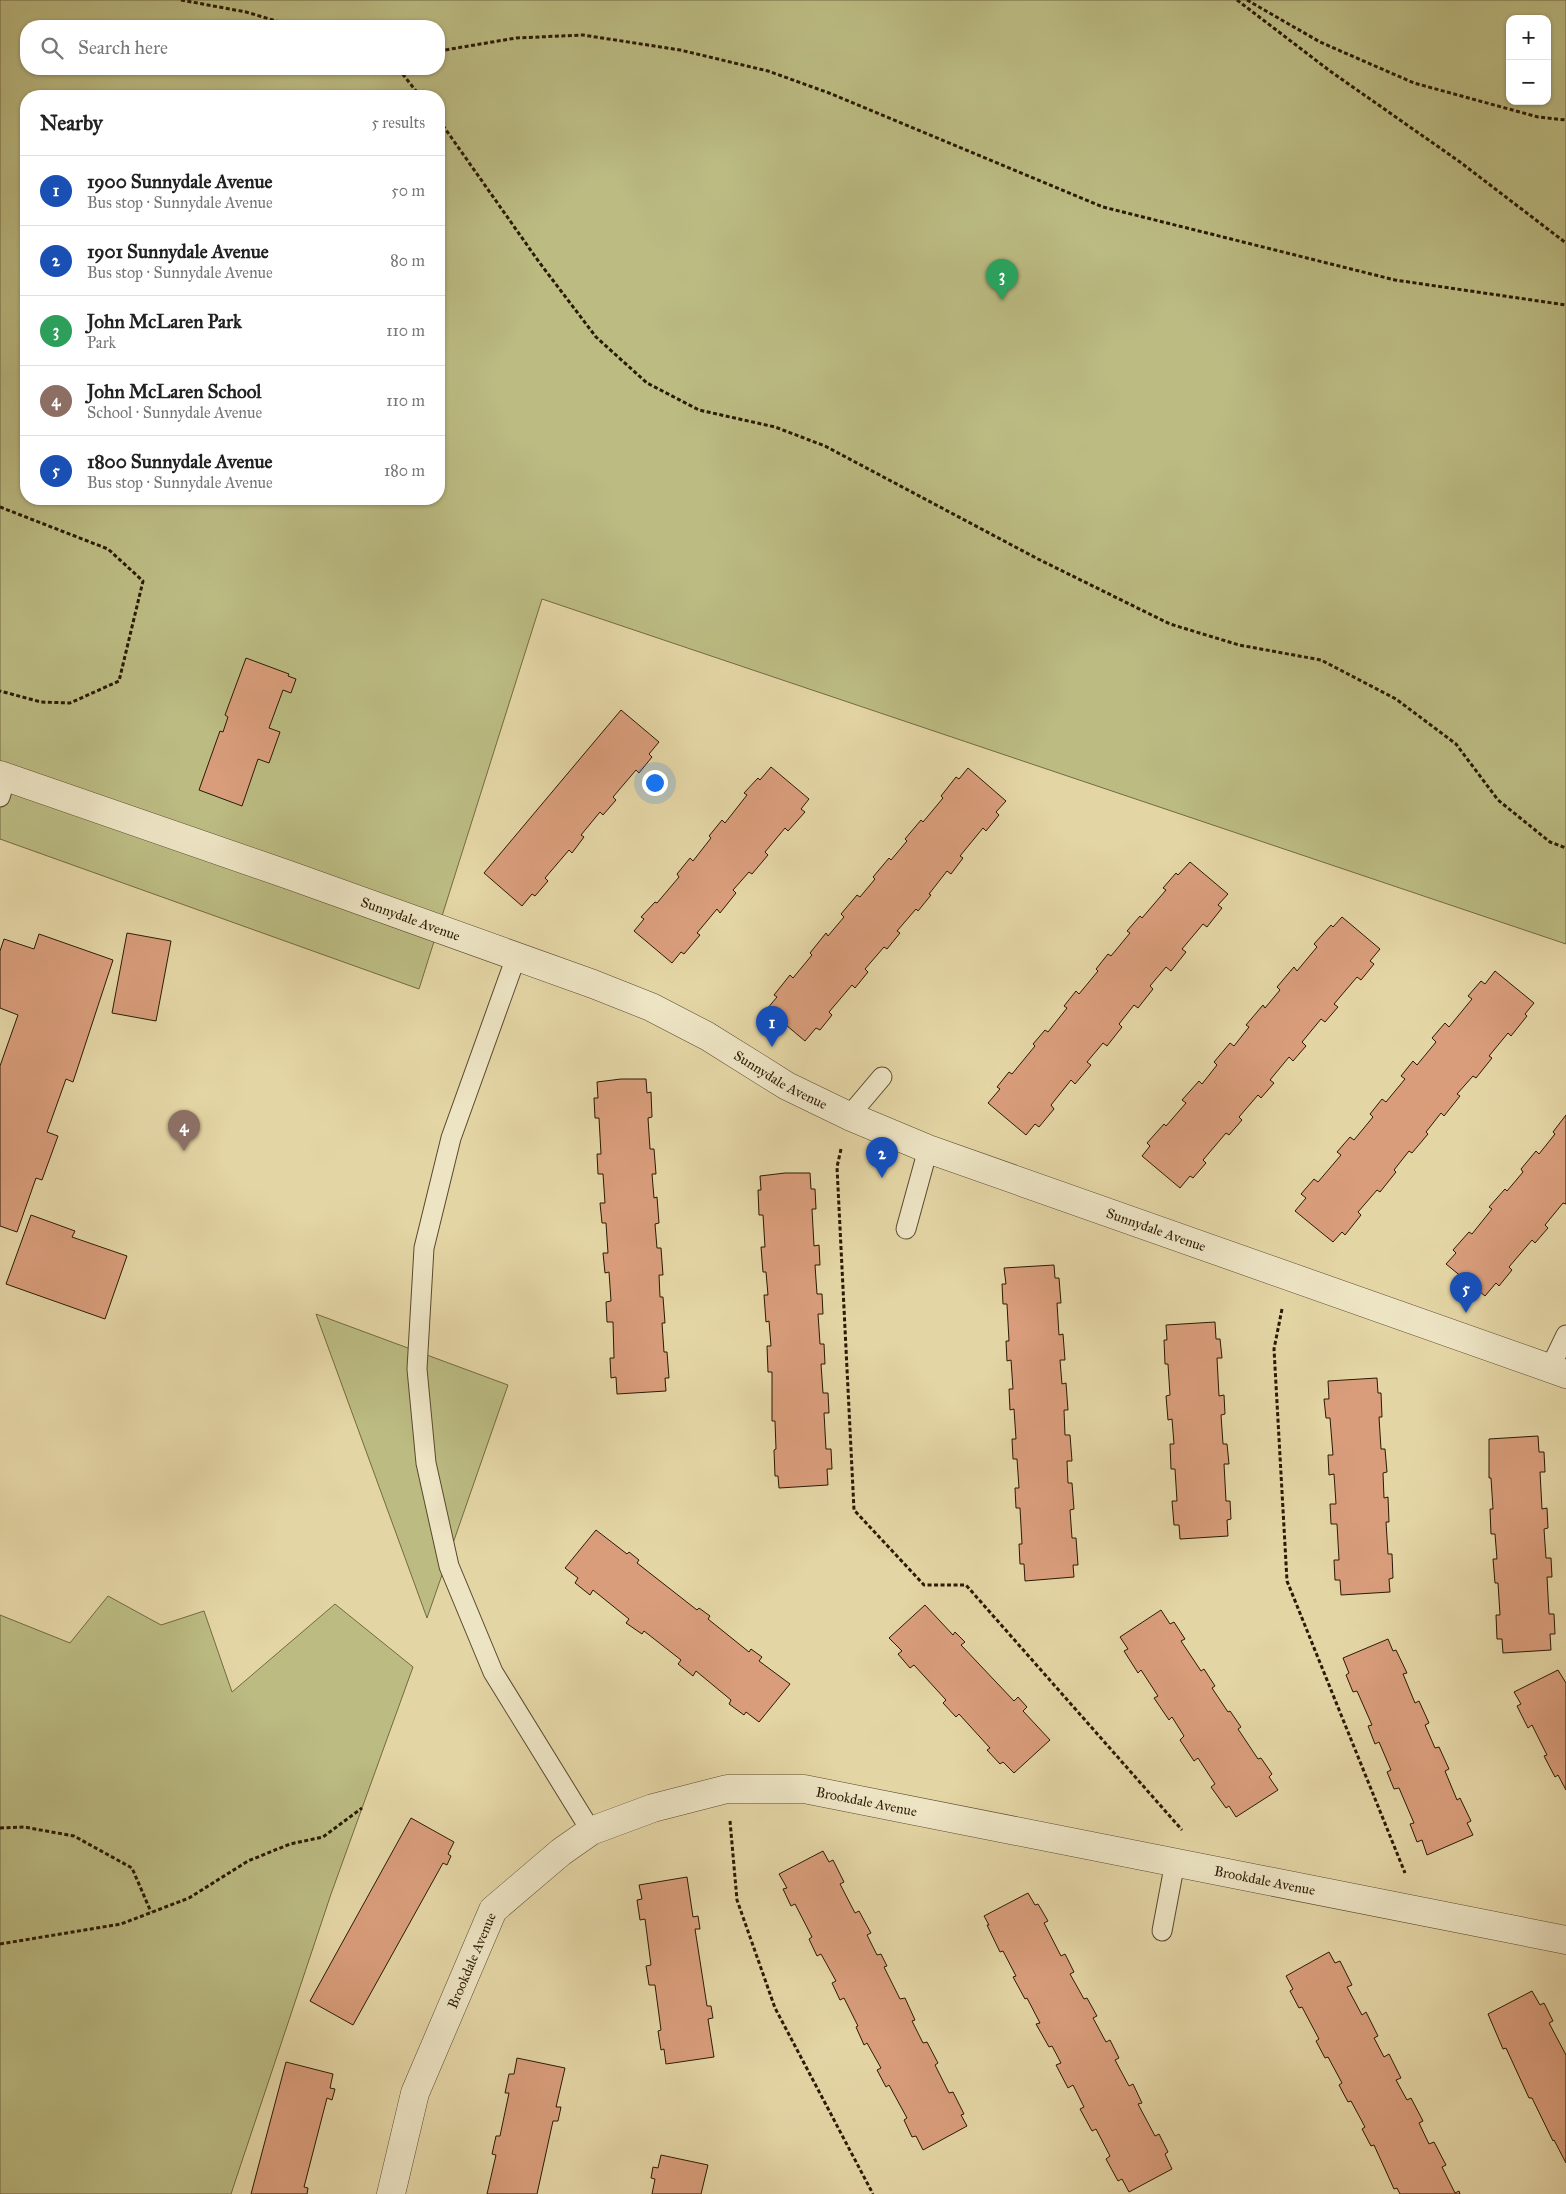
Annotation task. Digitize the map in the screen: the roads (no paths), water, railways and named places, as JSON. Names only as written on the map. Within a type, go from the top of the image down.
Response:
[{"type":"street","name":"Sunnydale Avenue","points":[[2,783],[280,871],[651,1007],[707,1036],[787,1086],[849,1116],[928,1149],[1558,1371]]},
{"type":"street","name":"Brookdale Avenue","points":[[392,2194],[415,2093],[493,1910],[561,1852],[591,1831],[653,1808],[727,1789],[804,1789],[1566,1940]]},
{"type":"lane","points":[[516,956],[451,1138],[424,1248],[416,1369],[426,1463],[449,1566],[493,1672],[591,1831]]},
{"type":"lane","points":[[849,1116],[882,1077]]},
{"type":"lane","points":[[906,1229],[928,1149]]},
{"type":"lane","points":[[1558,1371],[1566,1335]]},
{"type":"lane","points":[[1162,1931],[1175,1862]]},
{"type":"place","name":"John McLaren Park","points":[[1002,300]]},
{"type":"place","name":"1900 Sunnydale Avenue","points":[[772,1047]]},
{"type":"place","name":"John McLaren School","points":[[184,1151]]},
{"type":"place","name":"1901 Sunnydale Avenue","points":[[882,1178]]},
{"type":"place","name":"1800 Sunnydale Avenue","points":[[1466,1313]]}]
